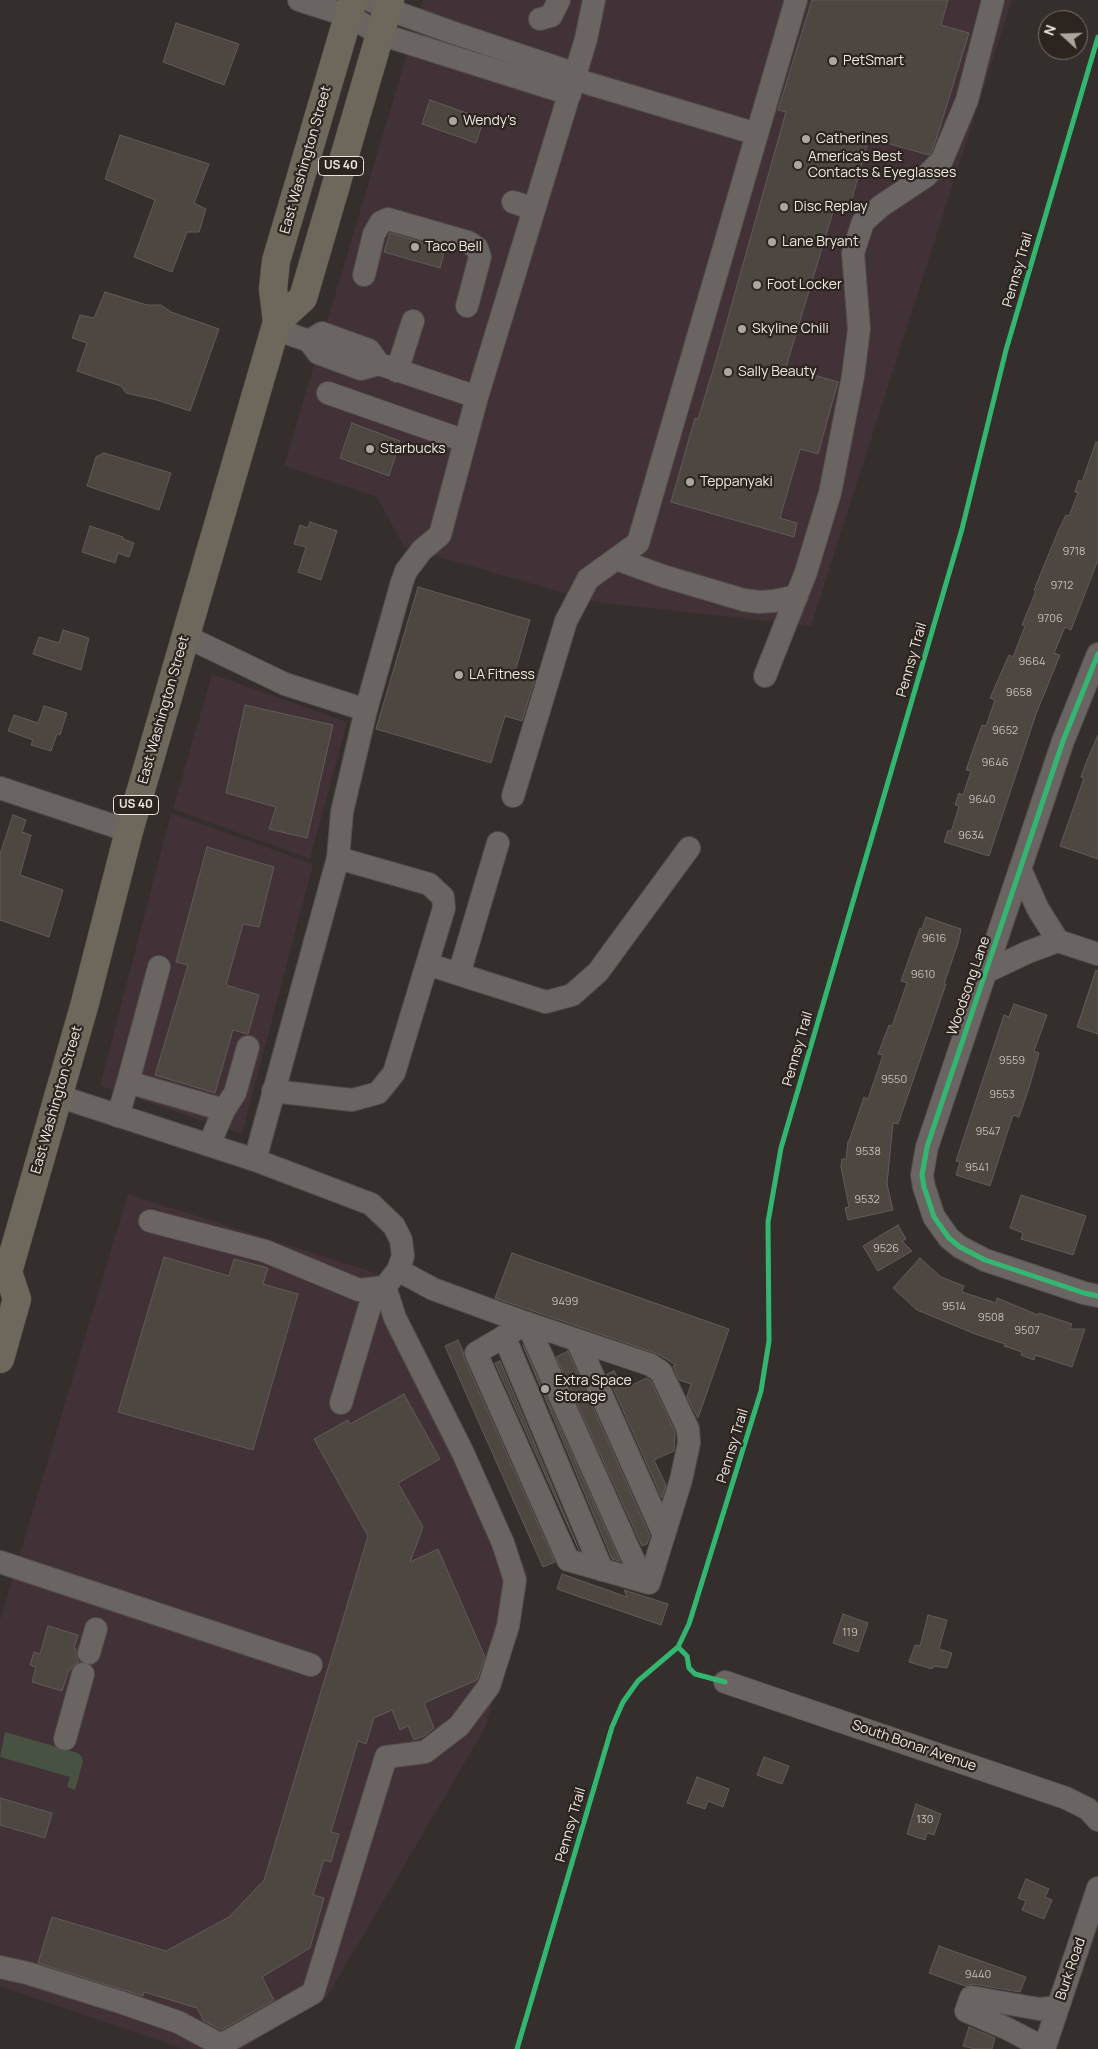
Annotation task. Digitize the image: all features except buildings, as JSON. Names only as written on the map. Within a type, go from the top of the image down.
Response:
[{"type":"main road","name":"East Washington Street","points":[[0,1359],[17,1300],[4,1276],[85,1003],[129,831],[276,325],[273,289],[276,261],[351,8]]},
{"type":"main road","name":"East Washington Street","points":[[276,325],[303,298],[382,11]]},
{"type":"street","points":[[299,0],[382,11],[573,82],[757,134]]},
{"type":"street","points":[[540,19],[551,16],[559,0]]},
{"type":"street","points":[[255,1160],[272,1091],[338,858],[342,812],[366,710],[402,582],[406,571],[422,550],[440,535],[477,397],[586,39],[594,0]]},
{"type":"street","points":[[513,796],[566,621],[588,579],[638,543],[796,0]]},
{"type":"street","points":[[765,676],[806,572],[830,492],[853,376],[859,328],[853,253],[863,222],[881,206],[926,176],[942,160],[967,100],[993,0]]},
{"type":"street","points":[[513,202],[534,209]]},
{"type":"street","points":[[364,275],[374,234],[381,222],[388,219],[468,242],[477,248],[480,257],[467,306]]},
{"type":"street","points":[[388,368],[413,321]]},
{"type":"street","points":[[276,325],[310,340],[322,334],[369,350],[388,368],[477,397]]},
{"type":"street","points":[[328,392],[465,441]]},
{"type":"street","points":[[616,559],[663,576],[744,600],[774,601],[797,596]]},
{"type":"street","points":[[185,636],[285,684],[366,710]]},
{"type":"street","name":"Woodsong Lane","points":[[1098,654],[1063,741],[1020,868],[927,1147],[922,1174],[924,1187],[934,1217],[949,1238],[960,1248],[985,1260],[1084,1294],[1098,1296]]},
{"type":"street","points":[[0,788],[129,831]]},
{"type":"street","points":[[459,974],[498,843]]},
{"type":"street","points":[[427,964],[546,1002],[572,995],[598,972],[689,848]]},
{"type":"street","points":[[272,1091],[352,1100],[378,1093],[394,1073],[444,908],[443,897],[429,884],[338,858]]},
{"type":"street","points":[[1020,868],[1038,909],[1058,941]]},
{"type":"street","points":[[986,972],[1028,952],[1058,941],[1098,954]]},
{"type":"street","points":[[118,1116],[159,967]]},
{"type":"street","points":[[209,1145],[224,1110],[235,1093],[248,1047]]},
{"type":"street","points":[[128,1082],[224,1110]]},
{"type":"street","points":[[58,1096],[255,1160],[371,1204],[394,1226],[401,1240],[403,1256],[386,1282],[341,1403]]},
{"type":"street","points":[[150,1221],[265,1251],[359,1290],[386,1282],[433,1289],[651,1365],[661,1372],[688,1429],[689,1443],[681,1480],[649,1583],[568,1560],[476,1353],[527,1323]]},
{"type":"street","points":[[0,1968],[45,1979],[170,2019],[221,2045],[304,1998],[312,1993],[386,1757],[425,1752],[459,1726],[490,1686],[508,1626],[515,1580],[502,1543],[467,1462],[395,1318],[386,1282]]},
{"type":"street","points":[[527,1323],[643,1581]]},
{"type":"street","points":[[504,1336],[602,1570]]},
{"type":"street","points":[[577,1340],[664,1535]]},
{"type":"street","points":[[0,1562],[311,1664]]},
{"type":"street","points":[[67,1731],[96,1629]]},
{"type":"street","name":"South Bonar Avenue","points":[[725,1682],[1066,1798],[1088,1809],[1098,1820]]},
{"type":"street","name":"Burk Road","points":[[1044,2049],[1098,1888]]},
{"type":"street","points":[[1044,2049],[1008,2029],[966,2011],[972,1997],[1039,2009],[1058,2008]]},
{"type":"shaded area","points":[[423,0],[1012,0],[811,626],[595,602],[404,547],[377,497],[284,466]]},
{"type":"shaded area","points":[[212,674],[347,722],[310,859],[173,809]]},
{"type":"shaded area","points":[[171,813],[313,864],[242,1134],[100,1086]]},
{"type":"shaded area","points":[[128,1194],[379,1274],[528,1574],[485,1728],[327,1997],[241,2049],[183,2049],[0,1986],[0,1620]]},
{"type":"green space","points":[[5,1732],[78,1753],[82,1757],[83,1762],[75,1790],[67,1787],[70,1777],[0,1757]]},
{"type":"cycle path","name":"Pennsy Trail","points":[[517,2049],[612,1727],[623,1702],[638,1681],[678,1647],[689,1624],[761,1391],[769,1341],[768,1222],[781,1148],[962,529],[1006,350],[1098,37]]},
{"type":"cycle path","points":[[1098,654],[1063,741],[927,1147],[922,1175],[934,1217],[949,1238],[960,1247],[985,1260],[1098,1296]]},
{"type":"cycle path","points":[[678,1647],[687,1656],[689,1668],[695,1674],[725,1682]]},
{"type":"place","name":"PetSmart","points":[[833,61]]},
{"type":"place","name":"Wendy's","points":[[453,121]]},
{"type":"place","name":"Catherines","points":[[806,139]]},
{"type":"place","name":"America's Best Contacts & Eyeglasses","points":[[798,165]]},
{"type":"place","name":"Disc Replay","points":[[784,207]]},
{"type":"place","name":"Lane Bryant","points":[[772,242]]},
{"type":"place","name":"Taco Bell","points":[[415,247]]},
{"type":"place","name":"Foot Locker","points":[[757,285]]},
{"type":"place","name":"Skyline Chili","points":[[742,329]]},
{"type":"place","name":"Sally Beauty","points":[[728,372]]},
{"type":"place","name":"Starbucks","points":[[370,449]]},
{"type":"place","name":"Teppanyaki","points":[[690,482]]},
{"type":"place","name":"LA Fitness","points":[[459,675]]},
{"type":"place","name":"Extra Space Storage","points":[[545,1389]]}]
